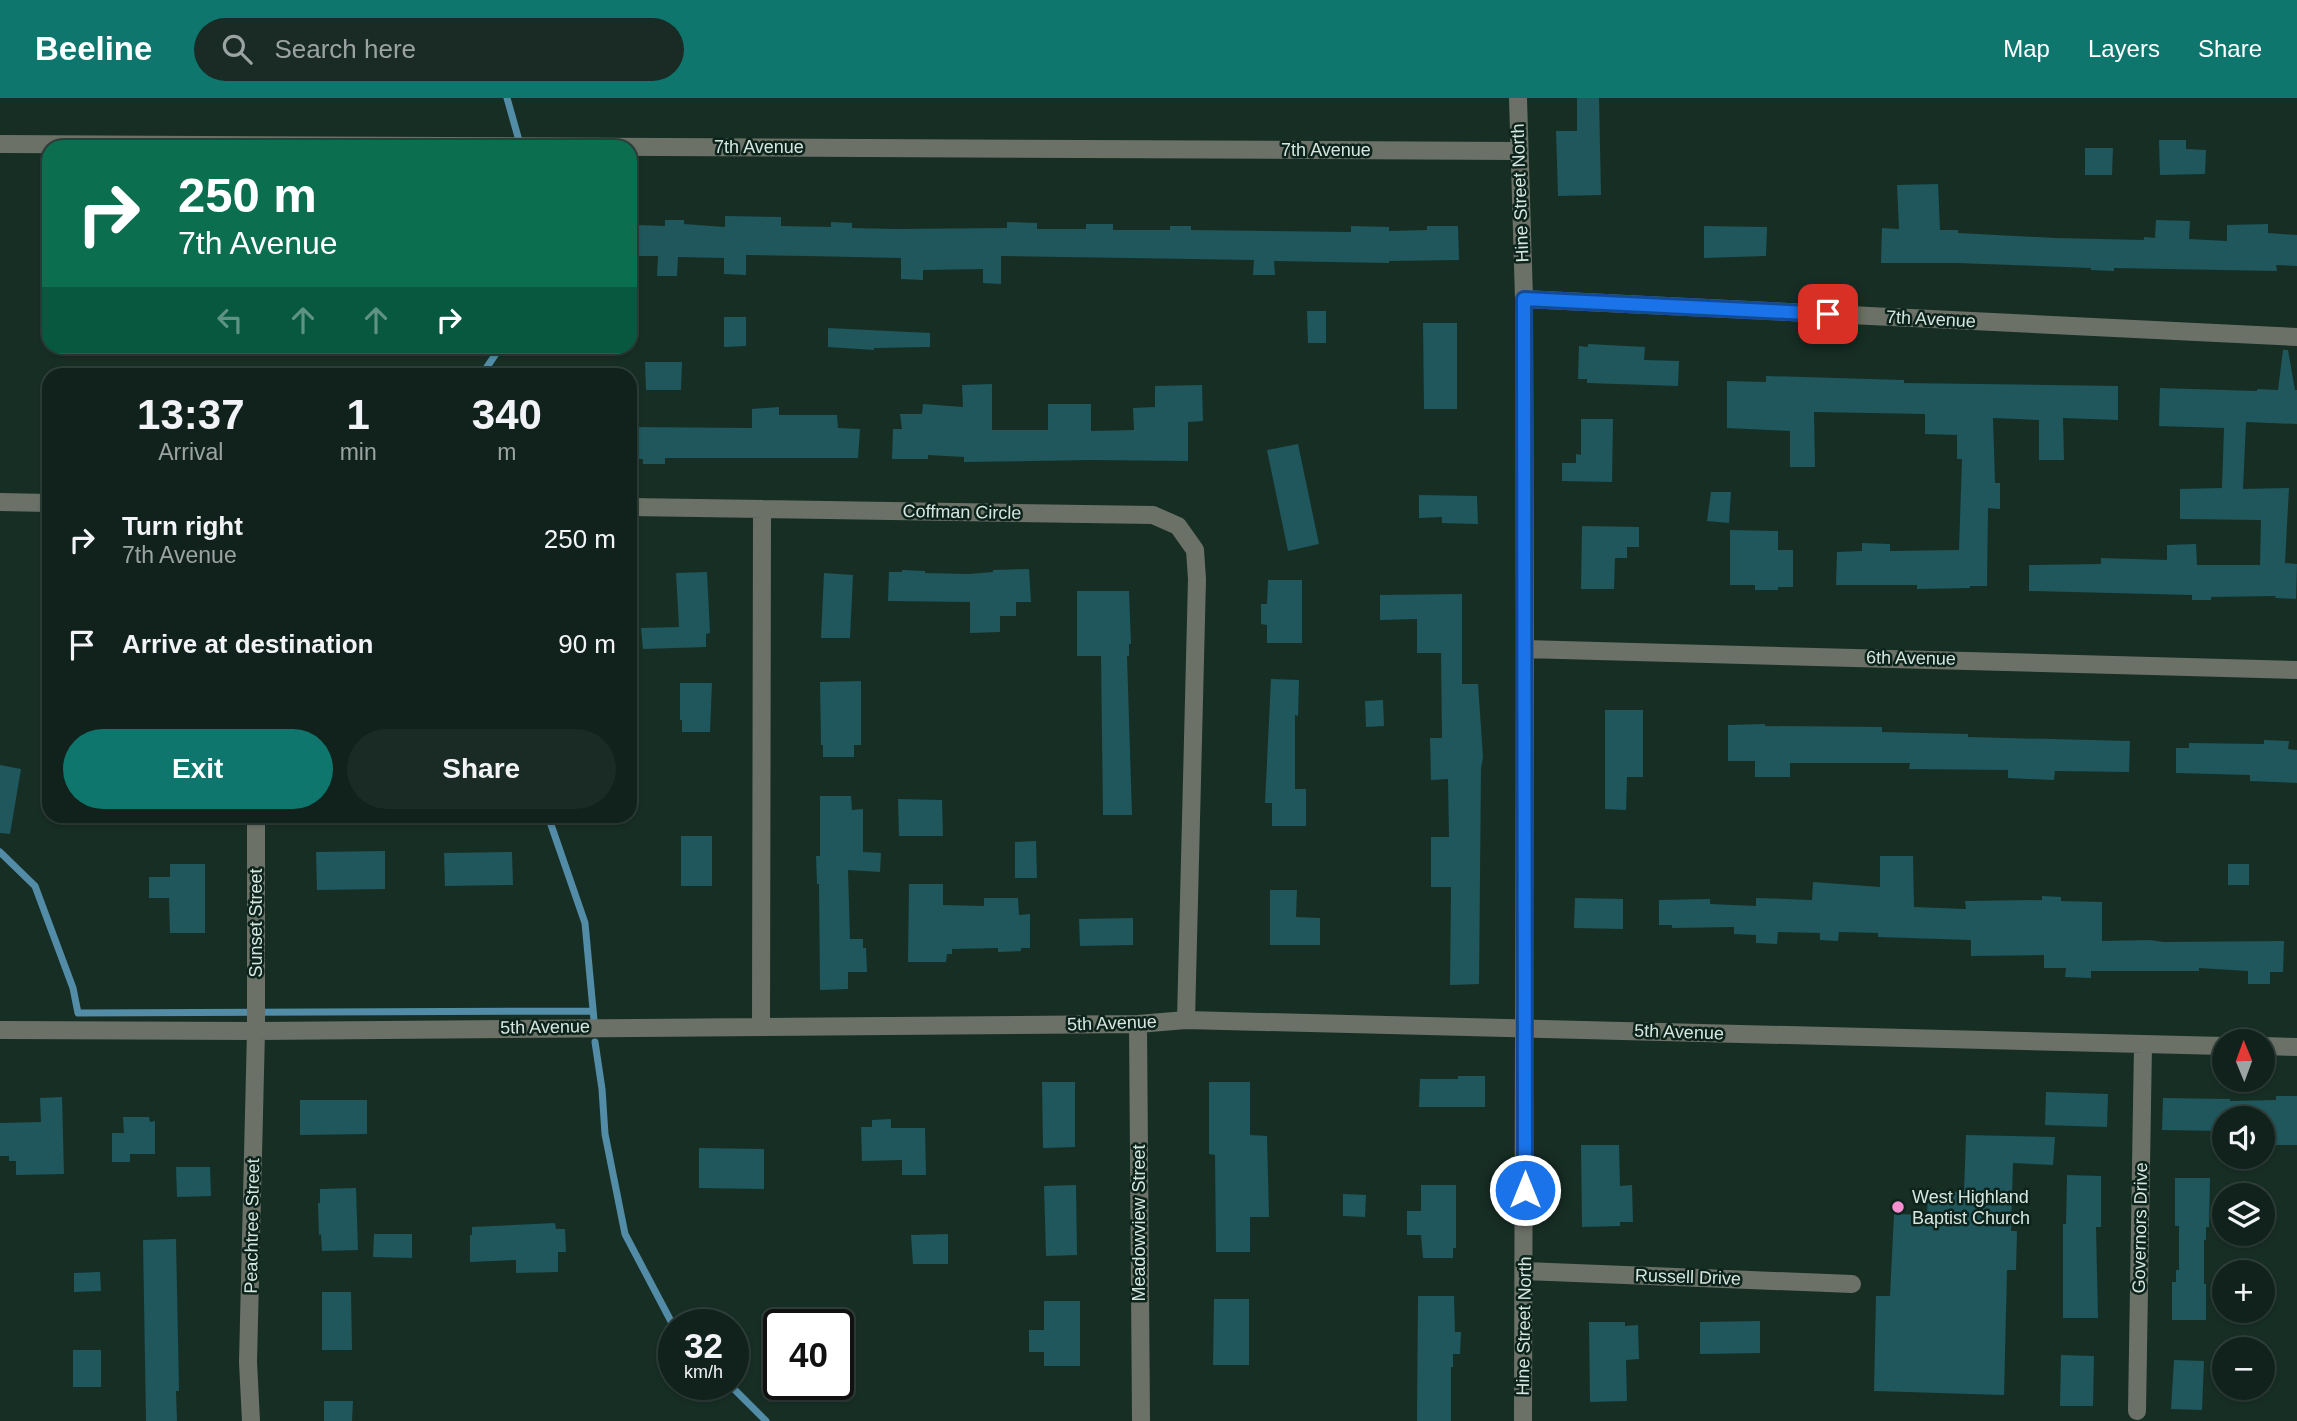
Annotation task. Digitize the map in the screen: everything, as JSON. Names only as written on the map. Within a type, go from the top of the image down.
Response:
[{"type":"street","name":"Hine Street North","points":[[1518,98],[1524,299],[1523,1421]]},
{"type":"street","name":"7th Avenue","points":[[0,144],[42,144]]},
{"type":"street","name":"7th Avenue","points":[[637,147],[1518,150]]},
{"type":"street","name":"7th Avenue","points":[[1524,299],[2297,337]]},
{"type":"street","points":[[0,502],[42,503]]},
{"type":"street","name":"Coffman Circle","points":[[637,507],[1153,515],[1178,526],[1195,550],[1197,579],[1186,1020]]},
{"type":"street","points":[[761,1027],[762,509]]},
{"type":"street","name":"6th Avenue","points":[[1525,649],[2297,670]]},
{"type":"street","name":"Sunset Street","points":[[256,823],[256,1031]]},
{"type":"street","name":"5th Avenue","points":[[0,1030],[256,1031],[1138,1024],[1186,1020],[2212,1046]]},
{"type":"street","name":"Meadowview Street","points":[[1138,1024],[1140,1421]]},
{"type":"street","name":"Peachtree Street","points":[[251,1421],[248,1362],[256,1031]]},
{"type":"street","name":"Governors Drive","points":[[2137,1411],[2143,1044]]},
{"type":"street","points":[[2275,1046],[2297,1047]]},
{"type":"street","name":"Russell Drive","points":[[1525,1271],[1852,1284]]},
{"type":"building","points":[[1577,98],[1599,98],[1601,195],[1558,196],[1556,131],[1577,131]]},
{"type":"building","points":[[2159,140],[2186,140],[2186,149],[2206,150],[2205,174],[2160,175]]},
{"type":"building","points":[[2085,148],[2113,148],[2112,175],[2085,175]]},
{"type":"building","points":[[1938,184],[1940,230],[2056,238],[2144,240],[2144,237],[2155,238],[2156,220],[2190,221],[2189,239],[2227,241],[2227,225],[2268,224],[2268,233],[2297,235],[2297,266],[2276,265],[2277,271],[2114,268],[2114,271],[1957,263],[1881,263],[1882,228],[1899,229],[1897,185]]},
{"type":"building","points":[[725,216],[781,217],[781,226],[831,227],[831,222],[852,223],[852,228],[895,229],[1007,228],[1007,222],[1037,223],[1037,229],[1086,229],[1086,224],[1113,224],[1113,230],[1170,230],[1170,226],[1191,226],[1191,230],[1351,232],[1351,226],[1389,227],[1389,231],[1427,230],[1427,226],[1458,226],[1459,260],[1389,263],[1274,261],[1275,275],[1253,275],[1254,260],[1001,256],[1001,284],[983,283],[983,269],[923,270],[923,280],[901,279],[901,258],[746,255],[746,275],[724,274],[724,258],[678,257],[677,276],[657,276],[658,256],[637,256],[637,225],[665,226],[665,220],[684,220],[684,224],[725,227]]},
{"type":"building","points":[[1704,226],[1767,227],[1766,256],[1704,258]]},
{"type":"building","points":[[1307,311],[1326,311],[1326,343],[1308,343]]},
{"type":"building","points":[[724,317],[746,317],[746,346],[724,347]]},
{"type":"building","points":[[1423,323],[1457,323],[1457,409],[1424,409]]},
{"type":"building","points":[[828,328],[930,333],[930,347],[874,350],[828,347]]},
{"type":"building","points":[[1588,344],[1645,347],[1644,360],[1679,361],[1678,386],[1587,383],[1587,379],[1578,379],[1579,346],[1588,347]]},
{"type":"building","points":[[2283,350],[2288,350],[2297,390],[2297,424],[2246,422],[2243,489],[2289,488],[2285,563],[2297,564],[2296,599],[2275,598],[2276,596],[2192,600],[2192,595],[2029,591],[2029,565],[2101,564],[2101,558],[2167,560],[2167,545],[2196,544],[2197,565],[2260,565],[2261,520],[2180,519],[2180,489],[2222,488],[2224,428],[2159,426],[2160,388],[2278,390]]},
{"type":"building","points":[[645,362],[682,362],[681,390],[646,390]]},
{"type":"building","points":[[1766,376],[1904,380],[1904,383],[2118,386],[2118,420],[2063,418],[2064,460],[2039,460],[2039,420],[1993,418],[1995,483],[2000,483],[2000,509],[1988,508],[1987,586],[1917,589],[1917,585],[1836,585],[1837,552],[1862,551],[1862,543],[1890,544],[1890,551],[1959,550],[1962,459],[1957,459],[1957,435],[1925,434],[1925,414],[1814,412],[1815,467],[1790,467],[1790,431],[1727,428],[1727,381],[1766,382]]},
{"type":"building","points":[[992,384],[992,430],[1048,430],[1048,404],[1091,404],[1091,431],[1134,430],[1133,408],[1155,407],[1155,386],[1202,385],[1203,421],[1188,422],[1188,461],[964,462],[964,457],[928,455],[928,459],[892,459],[893,429],[902,429],[900,414],[922,414],[923,404],[963,407],[962,385]]},
{"type":"building","points":[[779,407],[779,415],[837,415],[838,428],[860,429],[858,458],[665,458],[665,464],[643,464],[643,459],[637,459],[637,427],[752,428],[752,409]]},
{"type":"building","points":[[1581,419],[1613,419],[1612,482],[1562,481],[1562,463],[1576,463],[1576,454],[1581,455]]},
{"type":"building","points":[[1298,444],[1319,544],[1288,551],[1267,450]]},
{"type":"building","points":[[1711,492],[1731,492],[1729,523],[1707,521]]},
{"type":"building","points":[[1419,495],[1477,496],[1478,524],[1442,523],[1442,517],[1419,518]]},
{"type":"building","points":[[1582,526],[1639,527],[1639,547],[1627,547],[1627,558],[1615,558],[1614,589],[1581,589]]},
{"type":"building","points":[[1730,530],[1778,531],[1778,550],[1793,550],[1793,587],[1755,590],[1755,585],[1730,585]]},
{"type":"building","points":[[1029,569],[1031,602],[1016,602],[1016,616],[1000,616],[1000,632],[970,633],[970,602],[888,601],[889,572],[902,570],[969,574]]},
{"type":"building","points":[[707,572],[710,633],[706,634],[706,647],[643,649],[641,628],[679,627],[676,573]]},
{"type":"building","points":[[824,573],[853,575],[850,638],[821,638]]},
{"type":"building","points":[[1268,580],[1302,580],[1302,643],[1267,643],[1267,625],[1261,624],[1261,604],[1267,604]]},
{"type":"building","points":[[1077,591],[1129,591],[1131,644],[1127,656],[1132,815],[1103,815],[1101,656],[1077,656]]},
{"type":"building","points":[[1462,594],[1462,684],[1478,684],[1483,757],[1479,984],[1450,985],[1451,887],[1431,887],[1431,837],[1449,837],[1448,779],[1431,780],[1430,738],[1442,738],[1441,653],[1417,653],[1417,619],[1380,620],[1380,595]]},
{"type":"building","points":[[1271,679],[1299,680],[1298,716],[1295,715],[1295,789],[1306,789],[1306,826],[1272,826],[1272,803],[1265,803]]},
{"type":"building","points":[[861,681],[861,745],[854,745],[854,757],[823,757],[820,682]]},
{"type":"building","points":[[680,683],[712,683],[710,732],[682,732]]},
{"type":"building","points":[[1383,700],[1384,726],[1366,727],[1365,701]]},
{"type":"building","points":[[1605,710],[1643,710],[1643,777],[1627,777],[1626,810],[1605,809]]},
{"type":"building","points":[[1728,725],[1882,727],[1882,732],[1968,734],[1968,737],[2130,741],[2129,772],[2055,771],[2054,780],[2008,778],[2008,770],[1909,769],[1910,763],[1790,763],[1790,777],[1755,777],[1755,761],[1728,761]]},
{"type":"building","points":[[2264,740],[2289,741],[2288,749],[2297,750],[2297,783],[2250,781],[2250,775],[2176,773],[2176,748],[2189,748],[2189,743],[2264,744]]},
{"type":"building","points":[[0,765],[21,769],[10,834],[0,833]]},
{"type":"building","points":[[820,796],[851,796],[852,810],[863,809],[863,852],[881,853],[880,872],[848,870],[850,939],[863,939],[867,972],[848,972],[848,989],[820,990],[819,884],[816,856],[820,856]]},
{"type":"building","points":[[898,799],[942,800],[943,836],[899,836]]},
{"type":"building","points":[[681,836],[712,836],[712,886],[681,886]]},
{"type":"building","points":[[1036,841],[1037,878],[1015,878],[1015,842]]},
{"type":"building","points":[[385,851],[385,889],[317,890],[316,852]]},
{"type":"building","points":[[512,852],[513,885],[445,886],[444,853]]},
{"type":"building","points":[[1880,856],[1913,856],[1914,907],[1966,909],[1965,901],[2042,900],[2042,896],[2061,897],[2061,901],[2102,902],[2102,941],[2284,941],[2283,972],[2270,972],[2270,984],[2248,984],[2248,971],[2199,968],[2199,971],[2091,971],[2091,978],[2065,977],[2066,968],[2044,968],[2044,955],[1971,956],[1971,940],[1878,937],[1878,933],[1839,932],[1838,941],[1820,940],[1820,933],[1778,932],[1777,944],[1756,943],[1756,935],[1734,934],[1734,927],[1672,928],[1672,925],[1659,925],[1659,900],[1710,899],[1710,904],[1756,906],[1756,898],[1812,900],[1813,882],[1880,887]]},
{"type":"building","points":[[170,864],[205,864],[205,933],[170,933],[169,898],[149,898],[149,877],[170,877]]},
{"type":"building","points":[[2228,864],[2249,864],[2249,885],[2228,885]]},
{"type":"building","points":[[909,884],[943,884],[943,905],[984,906],[984,898],[1018,898],[1019,915],[1030,914],[1030,948],[998,952],[998,948],[952,949],[952,954],[947,954],[946,962],[908,962]]},
{"type":"building","points":[[1270,890],[1297,890],[1296,917],[1320,918],[1320,945],[1270,945]]},
{"type":"building","points":[[1575,898],[1623,899],[1623,929],[1574,928]]},
{"type":"building","points":[[1133,918],[1133,945],[1080,946],[1079,919]]},
{"type":"building","points":[[1458,1076],[1485,1076],[1485,1107],[1419,1107],[1420,1079],[1458,1079]]},
{"type":"building","points":[[1042,1082],[1075,1082],[1075,1147],[1043,1148]]},
{"type":"building","points":[[1209,1082],[1250,1082],[1250,1135],[1267,1136],[1269,1217],[1250,1217],[1250,1252],[1216,1252],[1215,1155],[1209,1154]]},
{"type":"building","points":[[2046,1092],[2108,1094],[2107,1127],[2045,1125]]},
{"type":"building","points":[[2276,1096],[2297,1096],[2297,1145],[2275,1145],[2275,1106],[2212,1106],[2212,1131],[2162,1130],[2163,1098],[2276,1100]]},
{"type":"building","points":[[62,1097],[64,1174],[16,1175],[16,1161],[9,1161],[9,1156],[0,1156],[0,1123],[41,1122],[40,1098]]},
{"type":"building","points":[[300,1100],[367,1100],[367,1134],[300,1135]]},
{"type":"building","points":[[123,1117],[149,1117],[150,1122],[155,1121],[155,1154],[130,1154],[130,1162],[112,1162],[112,1133],[124,1133]]},
{"type":"building","points":[[891,1119],[891,1128],[925,1128],[926,1175],[902,1175],[902,1160],[862,1161],[861,1127],[872,1127],[872,1120]]},
{"type":"building","points":[[1966,1135],[2055,1137],[2053,1165],[2013,1163],[2011,1231],[2017,1231],[2016,1270],[2007,1270],[2004,1395],[1874,1391],[1876,1296],[1890,1296],[1894,1214],[1927,1215],[1928,1191],[1964,1192]]},
{"type":"building","points":[[1581,1145],[1619,1145],[1620,1186],[1632,1185],[1633,1222],[1620,1222],[1620,1226],[1582,1227]]},
{"type":"building","points":[[699,1148],[764,1149],[764,1189],[699,1188]]},
{"type":"building","points":[[176,1167],[210,1167],[211,1196],[177,1197]]},
{"type":"building","points":[[2067,1175],[2101,1176],[2101,1227],[2096,1227],[2098,1318],[2063,1318],[2063,1224],[2066,1224]]},
{"type":"building","points":[[2175,1178],[2210,1178],[2209,1227],[2206,1227],[2204,1240],[2206,1320],[2172,1320],[2172,1282],[2176,1282],[2176,1270],[2179,1270]]},
{"type":"building","points":[[1076,1185],[1077,1255],[1046,1256],[1044,1186]]},
{"type":"building","points":[[1421,1185],[1456,1185],[1456,1248],[1453,1248],[1453,1258],[1423,1258],[1421,1235],[1407,1235],[1407,1211],[1421,1211]]},
{"type":"building","points":[[356,1188],[358,1250],[322,1251],[321,1234],[319,1235],[320,1189]]},
{"type":"building","points":[[1343,1194],[1366,1195],[1365,1217],[1343,1216]]},
{"type":"building","points":[[555,1223],[556,1229],[565,1229],[566,1252],[558,1252],[558,1272],[516,1273],[516,1260],[470,1262],[472,1227]]},
{"type":"building","points":[[374,1234],[412,1234],[412,1258],[373,1257]]},
{"type":"building","points":[[948,1234],[948,1264],[913,1264],[911,1235]]},
{"type":"building","points":[[176,1239],[179,1391],[176,1391],[177,1421],[146,1421],[143,1240]]},
{"type":"building","points":[[100,1272],[101,1291],[74,1292],[74,1273]]},
{"type":"building","points":[[322,1292],[351,1292],[352,1350],[322,1350]]},
{"type":"building","points":[[1418,1296],[1454,1296],[1455,1332],[1461,1332],[1460,1354],[1453,1354],[1451,1367],[1451,1421],[1417,1421]]},
{"type":"building","points":[[1214,1299],[1249,1299],[1249,1365],[1213,1365]]},
{"type":"building","points":[[1044,1301],[1080,1301],[1080,1366],[1044,1366],[1044,1352],[1029,1352],[1029,1330],[1044,1330]]},
{"type":"building","points":[[1760,1321],[1760,1353],[1700,1354],[1700,1322]]},
{"type":"building","points":[[1589,1322],[1625,1322],[1625,1326],[1638,1325],[1639,1359],[1626,1360],[1627,1401],[1590,1402]]},
{"type":"building","points":[[73,1350],[101,1350],[101,1387],[73,1387]]},
{"type":"building","points":[[2061,1355],[2094,1356],[2093,1406],[2060,1406]]},
{"type":"building","points":[[2174,1360],[2204,1361],[2202,1410],[2171,1409]]},
{"type":"building","points":[[324,1401],[353,1401],[352,1421],[324,1421]]},
{"type":"waterway","points":[[507,98],[519,140]]},
{"type":"waterway","points":[[486,368],[496,354]]},
{"type":"waterway","points":[[550,823],[585,923],[594,1020]]},
{"type":"waterway","points":[[0,852],[35,886],[73,988],[78,1013],[593,1011]]},
{"type":"waterway","points":[[595,1042],[605,1134],[625,1234],[665,1309]]},
{"type":"waterway","points":[[745,1400],[766,1421]]},
{"type":"place","name":"West Highland Baptist Church","points":[[1898,1207]]},
{"type":"route","points":[[1525,1190],[1524,299],[1828,314]]}]
